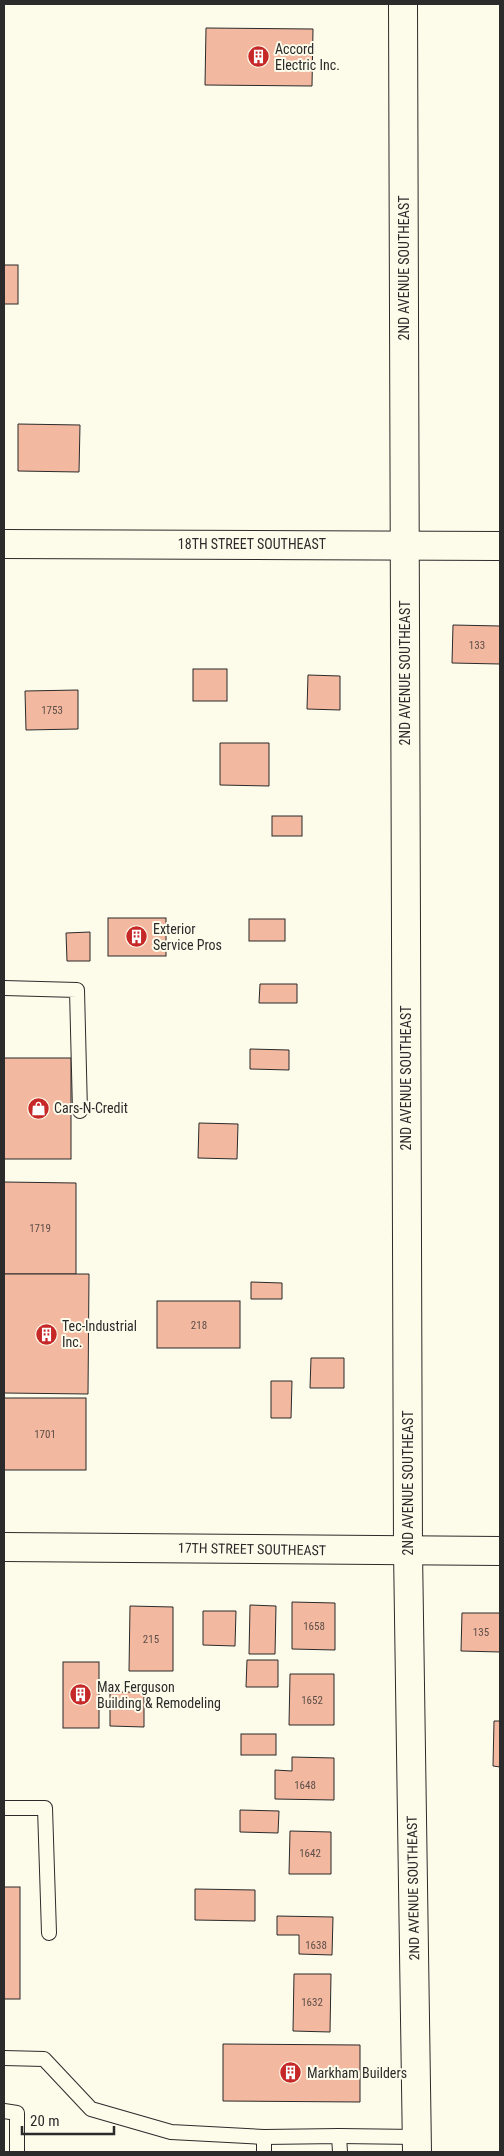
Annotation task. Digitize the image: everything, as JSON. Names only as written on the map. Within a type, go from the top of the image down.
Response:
[{"type":"street","name":"2ND AVENUE SOUTHEAST","points":[[403,4],[408,1551],[417,2145]]},
{"type":"street","name":"18TH STREET SOUTHEAST","points":[[4,544],[500,546]]},
{"type":"street","name":"17TH STREET SOUTHEAST","points":[[4,1547],[408,1551],[500,1550]]},
{"type":"lane","points":[[4,988],[77,990],[80,1111]]},
{"type":"lane","points":[[4,1808],[45,1808],[49,1933]]},
{"type":"lane","points":[[4,2058],[44,2059],[91,2110],[171,2132],[264,2137],[339,2136],[417,2145]]},
{"type":"lane","points":[[4,2111],[17,2112],[17,2152]]},
{"type":"lane","points":[[339,2136],[340,2152]]},
{"type":"lane","points":[[264,2137],[264,2152]]},
{"type":"building","name":"Accord Electric Inc.","points":[[206,28],[313,29],[312,86],[205,85]]},
{"type":"building","points":[[4,265],[18,265],[18,304],[4,304]]},
{"type":"building","points":[[18,424],[80,425],[79,472],[18,471]]},
{"type":"building","points":[[453,625],[500,626],[500,664],[452,663]]},
{"type":"building","points":[[193,669],[227,669],[227,701],[193,701]]},
{"type":"building","points":[[308,675],[340,676],[340,710],[307,709]]},
{"type":"building","points":[[78,690],[78,729],[26,730],[25,691]]},
{"type":"building","points":[[220,743],[269,743],[269,786],[220,785]]},
{"type":"building","points":[[272,816],[302,816],[302,836],[272,836]]},
{"type":"building","name":"Exterior Service Pros","points":[[108,918],[166,918],[166,956],[108,956]]},
{"type":"building","points":[[249,919],[285,919],[285,941],[249,941]]},
{"type":"building","points":[[90,932],[90,961],[67,961],[66,933]]},
{"type":"building","points":[[260,984],[297,984],[297,1003],[259,1003]]},
{"type":"building","points":[[250,1049],[289,1050],[289,1070],[250,1069]]},
{"type":"building","name":"Cars-N-Credit","points":[[4,1058],[71,1058],[71,1159],[4,1159]]},
{"type":"building","points":[[199,1123],[238,1124],[237,1159],[198,1158]]},
{"type":"building","points":[[4,1182],[76,1183],[76,1274],[4,1274]]},
{"type":"building","name":"Tec-Industrial Inc.","points":[[4,1274],[89,1274],[88,1394],[4,1393]]},
{"type":"building","points":[[251,1282],[282,1283],[282,1299],[251,1299]]},
{"type":"building","points":[[157,1301],[240,1301],[240,1348],[157,1348]]},
{"type":"building","points":[[311,1358],[344,1358],[344,1388],[310,1388]]},
{"type":"building","points":[[271,1381],[292,1381],[291,1418],[271,1418]]},
{"type":"building","points":[[4,1398],[86,1398],[86,1470],[4,1470]]},
{"type":"building","points":[[292,1602],[335,1603],[335,1650],[292,1649]]},
{"type":"building","points":[[250,1605],[276,1606],[275,1654],[249,1654]]},
{"type":"building","points":[[130,1606],[173,1607],[173,1671],[129,1671]]},
{"type":"building","points":[[203,1611],[236,1611],[235,1646],[203,1645]]},
{"type":"building","points":[[462,1613],[500,1613],[500,1652],[461,1651]]},
{"type":"building","points":[[247,1660],[278,1660],[278,1687],[246,1687]]},
{"type":"building","name":"Max Ferguson Building & Remodeling","points":[[63,1662],[99,1662],[99,1728],[63,1728]]},
{"type":"building","points":[[290,1674],[334,1674],[334,1725],[289,1725]]},
{"type":"building","points":[[110,1692],[144,1692],[144,1727],[110,1726]]},
{"type":"building","points":[[494,1721],[500,1721],[500,1767],[493,1766]]},
{"type":"building","points":[[241,1734],[276,1734],[276,1755],[241,1755]]},
{"type":"building","points":[[292,1757],[334,1758],[334,1800],[275,1799],[275,1770],[292,1771]]},
{"type":"building","points":[[240,1810],[279,1811],[278,1833],[240,1832]]},
{"type":"building","points":[[290,1831],[331,1832],[331,1874],[289,1874]]},
{"type":"building","points":[[4,1887],[20,1887],[20,1999],[4,1999]]},
{"type":"building","points":[[195,1889],[255,1890],[255,1921],[195,1920]]},
{"type":"building","points":[[277,1916],[333,1917],[332,1955],[299,1954],[299,1935],[277,1935]]},
{"type":"building","points":[[294,1974],[331,1974],[330,2032],[293,2031]]},
{"type":"building","name":"Markham Builders","points":[[223,2044],[360,2045],[360,2102],[223,2101]]},
{"type":"place","name":"Accord Electric Inc.","points":[[259,57]]},
{"type":"place","name":"Exterior Service Pros","points":[[137,937]]},
{"type":"place","name":"Cars-N-Credit","points":[[38,1108]]},
{"type":"place","name":"Tec-Industrial Inc.","points":[[46,1334]]},
{"type":"place","name":"Max Ferguson Building & Remodeling","points":[[81,1695]]},
{"type":"place","name":"Markham Builders","points":[[291,2073]]}]
